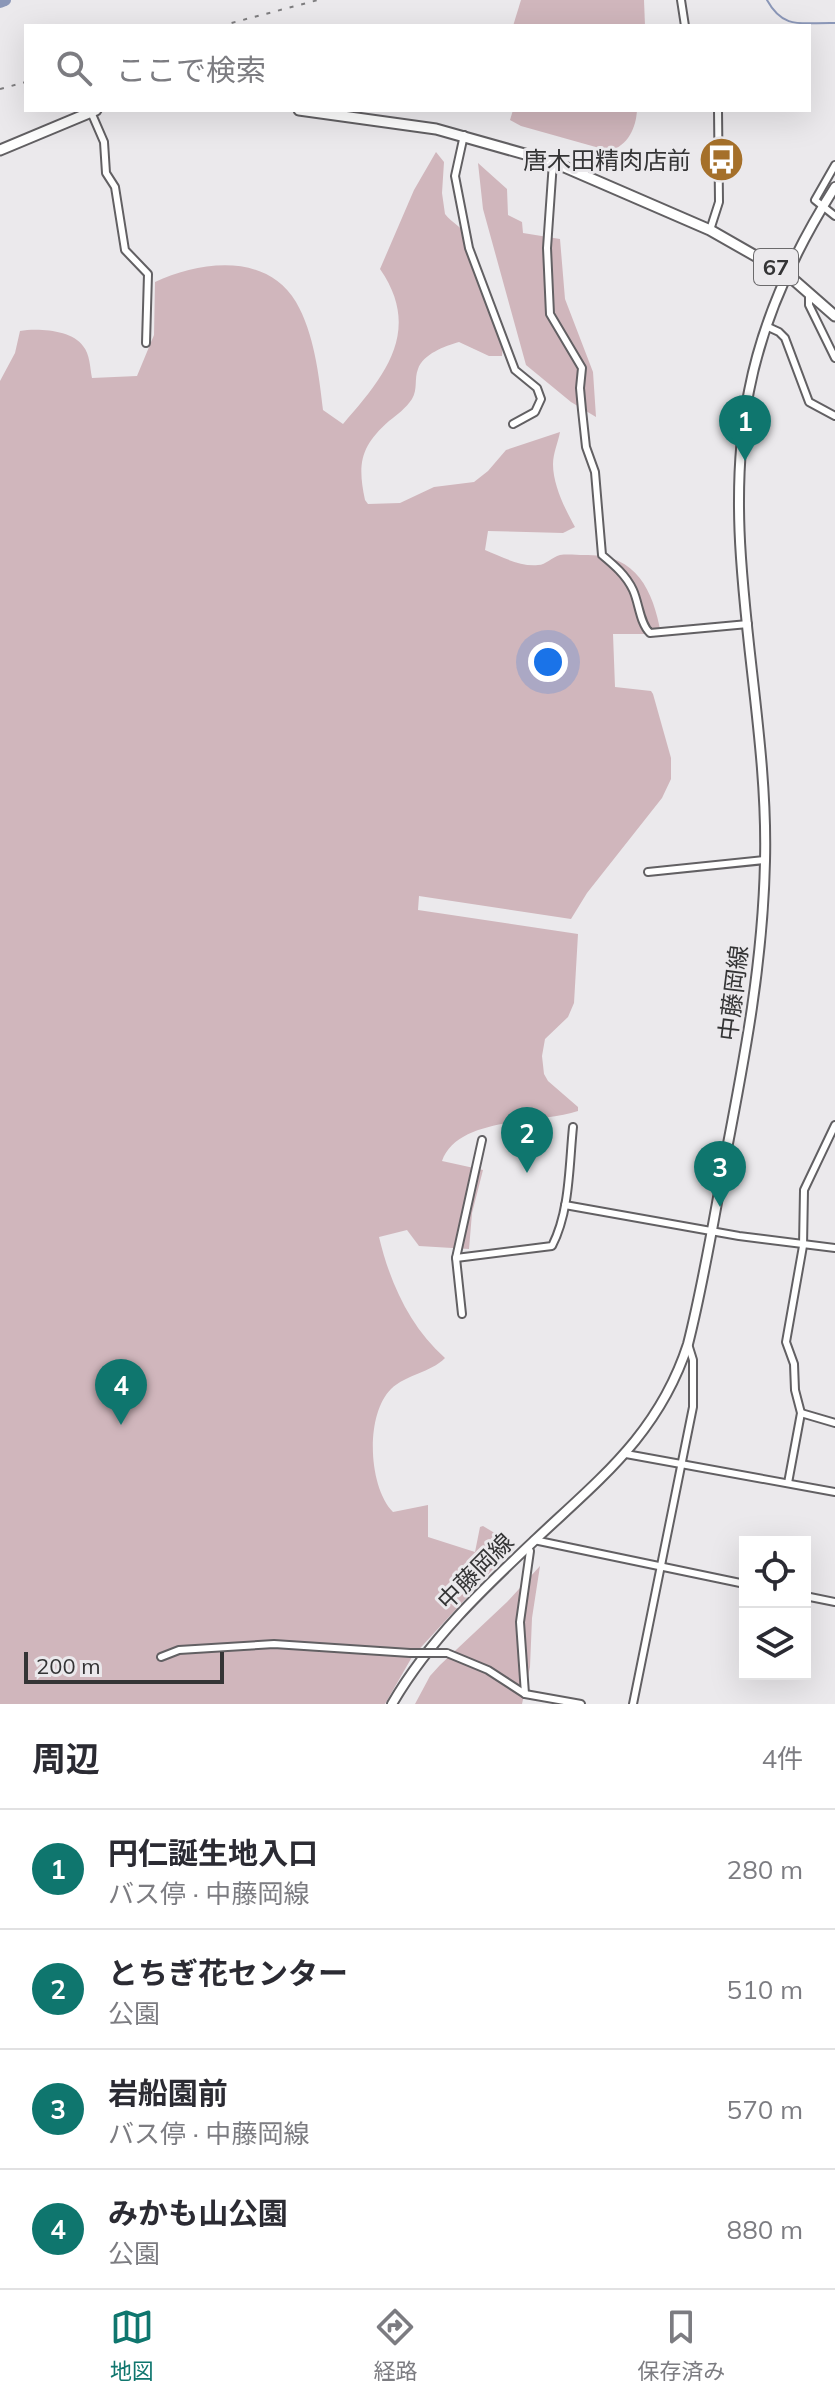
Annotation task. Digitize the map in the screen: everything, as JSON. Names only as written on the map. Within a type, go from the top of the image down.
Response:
[{"type":"main road","points":[[0,150],[91,112]]},
{"type":"main road","name":"67","points":[[311,112],[406,123],[464,135],[553,162],[710,230],[787,274],[835,316]]},
{"type":"main road","name":"中藤岡線","points":[[392,1704],[437,1638],[626,1454],[659,1411],[673,1385],[688,1344],[754,1008],[765,860],[763,791],[740,517],[741,462],[748,393],[766,326],[787,274],[834,188]]},
{"type":"street","points":[[681,0],[685,24]]},
{"type":"street","points":[[93,112],[104,142],[106,173],[115,187],[125,250],[148,274],[146,343]]},
{"type":"street","points":[[710,230],[719,202],[718,112]]},
{"type":"street","points":[[464,135],[455,176],[469,248],[515,370],[537,388],[541,399],[535,412],[513,424]]},
{"type":"street","points":[[553,162],[547,248],[550,314],[582,368],[582,410],[586,447],[595,472],[602,555],[627,578],[647,631],[748,624]]},
{"type":"street","points":[[835,165],[816,196],[816,203],[835,216]]},
{"type":"street","points":[[809,293],[809,305],[835,358]]},
{"type":"street","points":[[766,326],[785,338],[809,402],[835,416]]},
{"type":"street","points":[[648,872],[765,860]]},
{"type":"street","points":[[788,1483],[801,1413],[795,1390],[794,1364],[786,1342],[803,1246],[804,1190],[835,1125]]},
{"type":"street","points":[[456,1258],[552,1246],[565,1205],[573,1127]]},
{"type":"street","points":[[462,1314],[456,1258],[482,1140]]},
{"type":"street","points":[[565,1205],[712,1232],[835,1248]]},
{"type":"street","points":[[633,1704],[694,1399],[693,1360],[688,1344]]},
{"type":"street","points":[[801,1413],[835,1423]]},
{"type":"street","points":[[626,1454],[835,1492]]},
{"type":"street","points":[[525,1694],[520,1622],[531,1544],[739,1583]]},
{"type":"street","points":[[811,1597],[835,1602]]},
{"type":"street","points":[[161,1657],[179,1650],[274,1644],[447,1653],[488,1670],[525,1694],[543,1701],[581,1704]]},
{"type":"shaded area","points":[[521,0],[644,0],[645,24],[514,24]]},
{"type":"shaded area","points":[[512,112],[637,112],[630,135],[622,145],[610,151],[521,126],[510,120]]},
{"type":"shaded area","points":[[436,152],[444,162],[442,193],[445,214],[467,236],[474,274],[497,327],[502,356],[489,356],[459,342],[441,348],[425,359],[418,369],[412,399],[367,447],[361,476],[365,500],[368,504],[400,503],[434,487],[474,482],[506,450],[560,432],[553,464],[555,480],[575,527],[563,533],[488,531],[485,550],[531,565],[544,564],[560,555],[602,556],[629,567],[639,576],[653,602],[661,634],[613,634],[615,687],[651,691],[671,758],[671,779],[662,798],[587,893],[571,919],[419,896],[418,910],[578,934],[574,1003],[568,1017],[545,1039],[542,1056],[548,1081],[578,1107],[578,1111],[482,1129],[451,1146],[442,1161],[483,1170],[472,1213],[469,1249],[419,1246],[407,1230],[379,1237],[403,1303],[421,1332],[445,1358],[397,1384],[383,1401],[374,1432],[378,1485],[393,1512],[428,1505],[428,1537],[475,1552],[480,1527],[483,1526],[508,1541],[482,1563],[493,1569],[412,1657],[385,1704],[0,1704],[0,381],[15,353],[20,331],[27,330],[54,331],[78,341],[87,353],[92,378],[137,376],[154,335],[155,282],[192,269],[231,265],[268,275],[283,286],[296,302],[311,341],[323,410],[343,424],[372,389],[393,352],[398,333],[398,313],[380,269],[414,190]]},
{"type":"shaded area","points":[[478,163],[507,189],[508,215],[522,222],[523,233],[560,239],[565,299],[593,372],[596,417],[571,402],[526,365],[483,209]]},
{"type":"shaded area","points":[[540,1566],[532,1618],[530,1667],[522,1704],[415,1704],[430,1676]]},
{"type":"waterway","points":[[0,2],[5,0]]},
{"type":"waterway","points":[[767,0],[773,10],[788,21],[835,23]]},
{"type":"railway","points":[[228,24],[318,0]]},
{"type":"railway","points":[[0,89],[24,83]]},
{"type":"place","name":"唐木田精肉店前","points":[[722,160]]},
{"type":"place","name":"円仁誕生地入口","points":[[745,461]]},
{"type":"place","name":"とちぎ花センター","points":[[527,1173]]},
{"type":"place","name":"岩船園前","points":[[720,1207]]},
{"type":"place","name":"みかも山公園","points":[[121,1425]]}]
